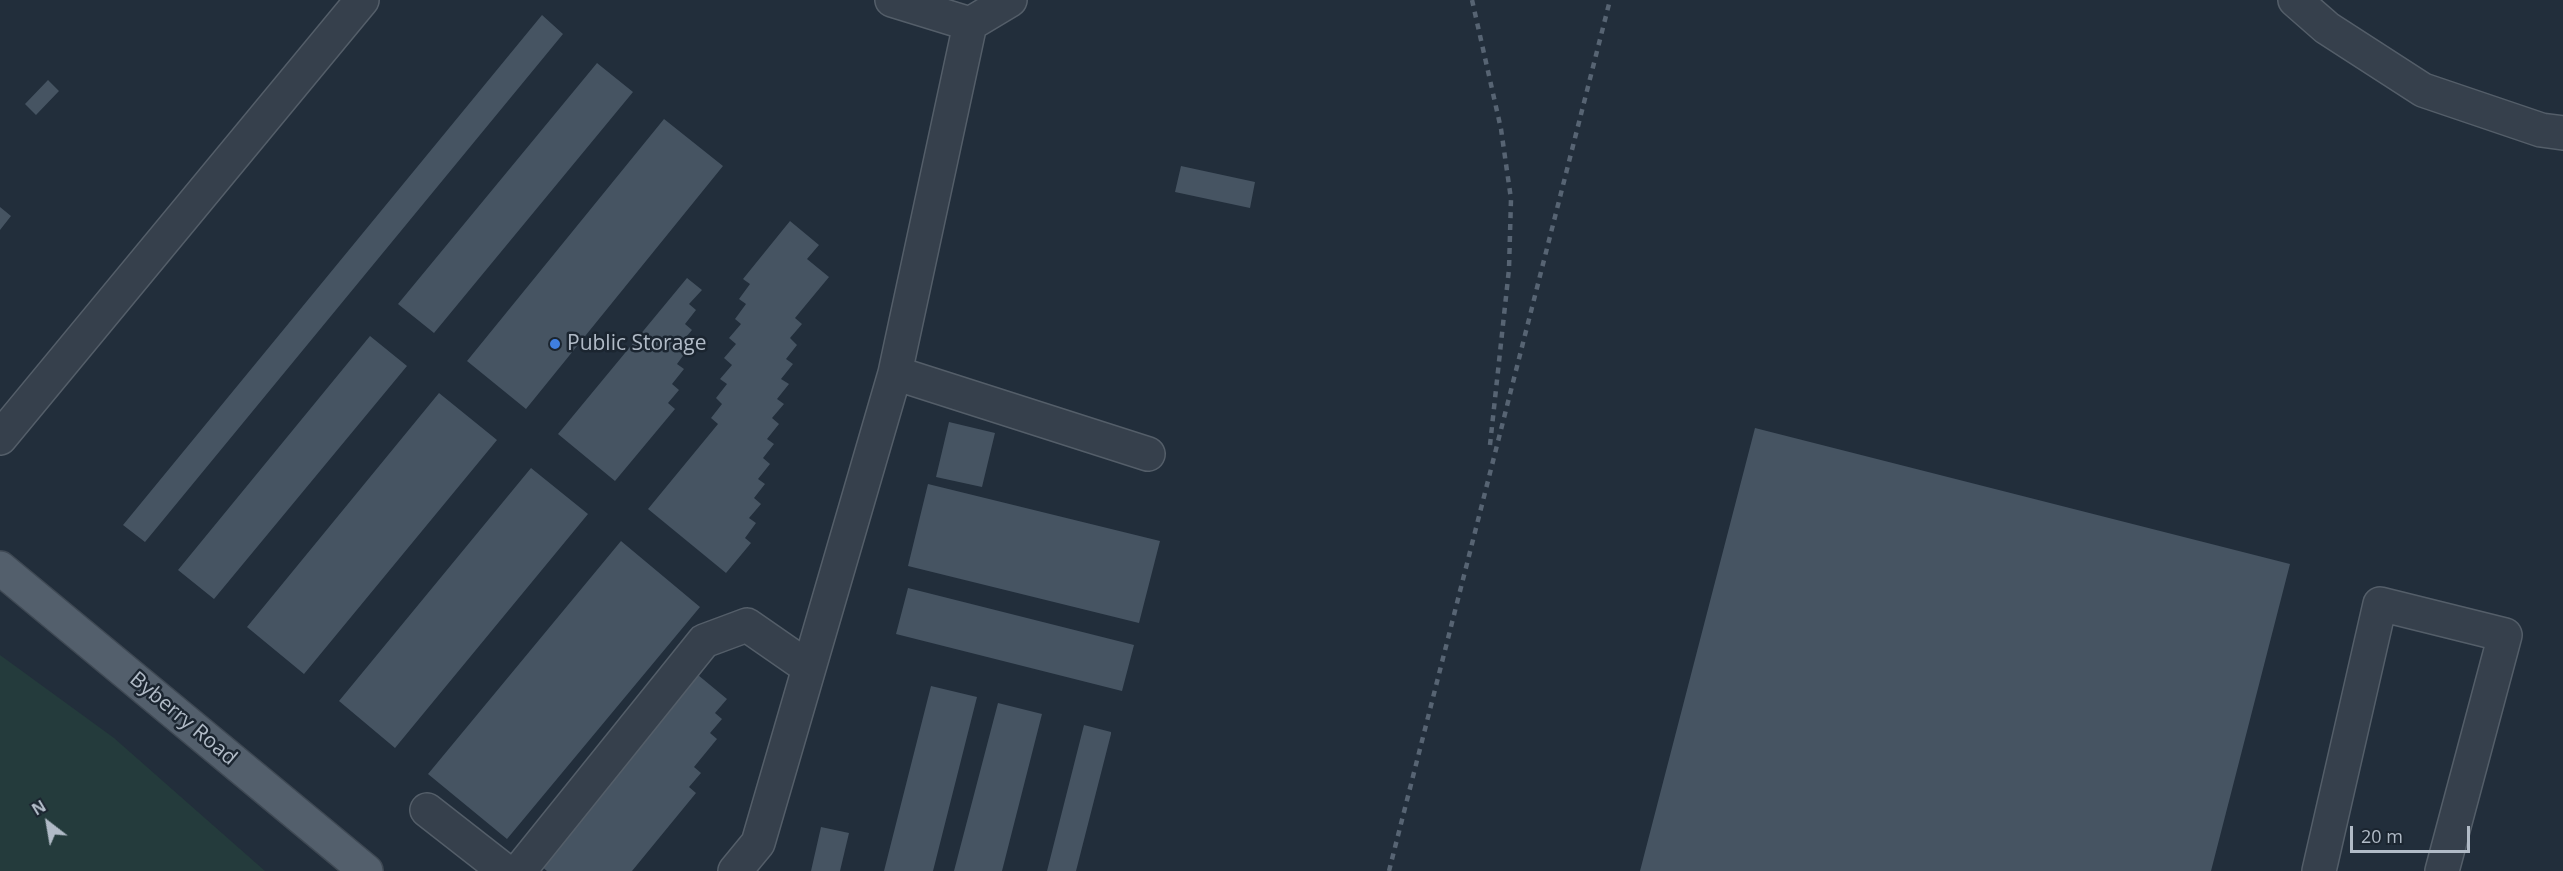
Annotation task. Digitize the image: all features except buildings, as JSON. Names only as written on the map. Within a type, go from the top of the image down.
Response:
[{"type":"main road","name":"Byberry Road","points":[[0,568],[366,871]]},
{"type":"lane","points":[[0,438],[362,0]]},
{"type":"lane","points":[[892,0],[970,24]]},
{"type":"lane","points":[[735,871],[758,843],[895,373],[970,24],[1010,0]]},
{"type":"lane","points":[[2295,0],[2327,28],[2423,90],[2541,130],[2563,133]]},
{"type":"lane","points":[[895,373],[1148,454]]},
{"type":"lane","points":[[2319,871],[2380,604],[2505,635],[2442,871]]},
{"type":"lane","points":[[519,871],[704,641],[747,625],[809,668]]},
{"type":"lane","points":[[427,810],[505,871]]},
{"type":"green space","points":[[0,655],[114,738],[265,871],[0,871]]},
{"type":"railway","points":[[1472,0],[1501,129],[1511,199],[1509,269],[1490,445]]},
{"type":"railway","points":[[1389,871],[1610,0]]},
{"type":"place","name":"Public Storage","points":[[555,344]]}]
